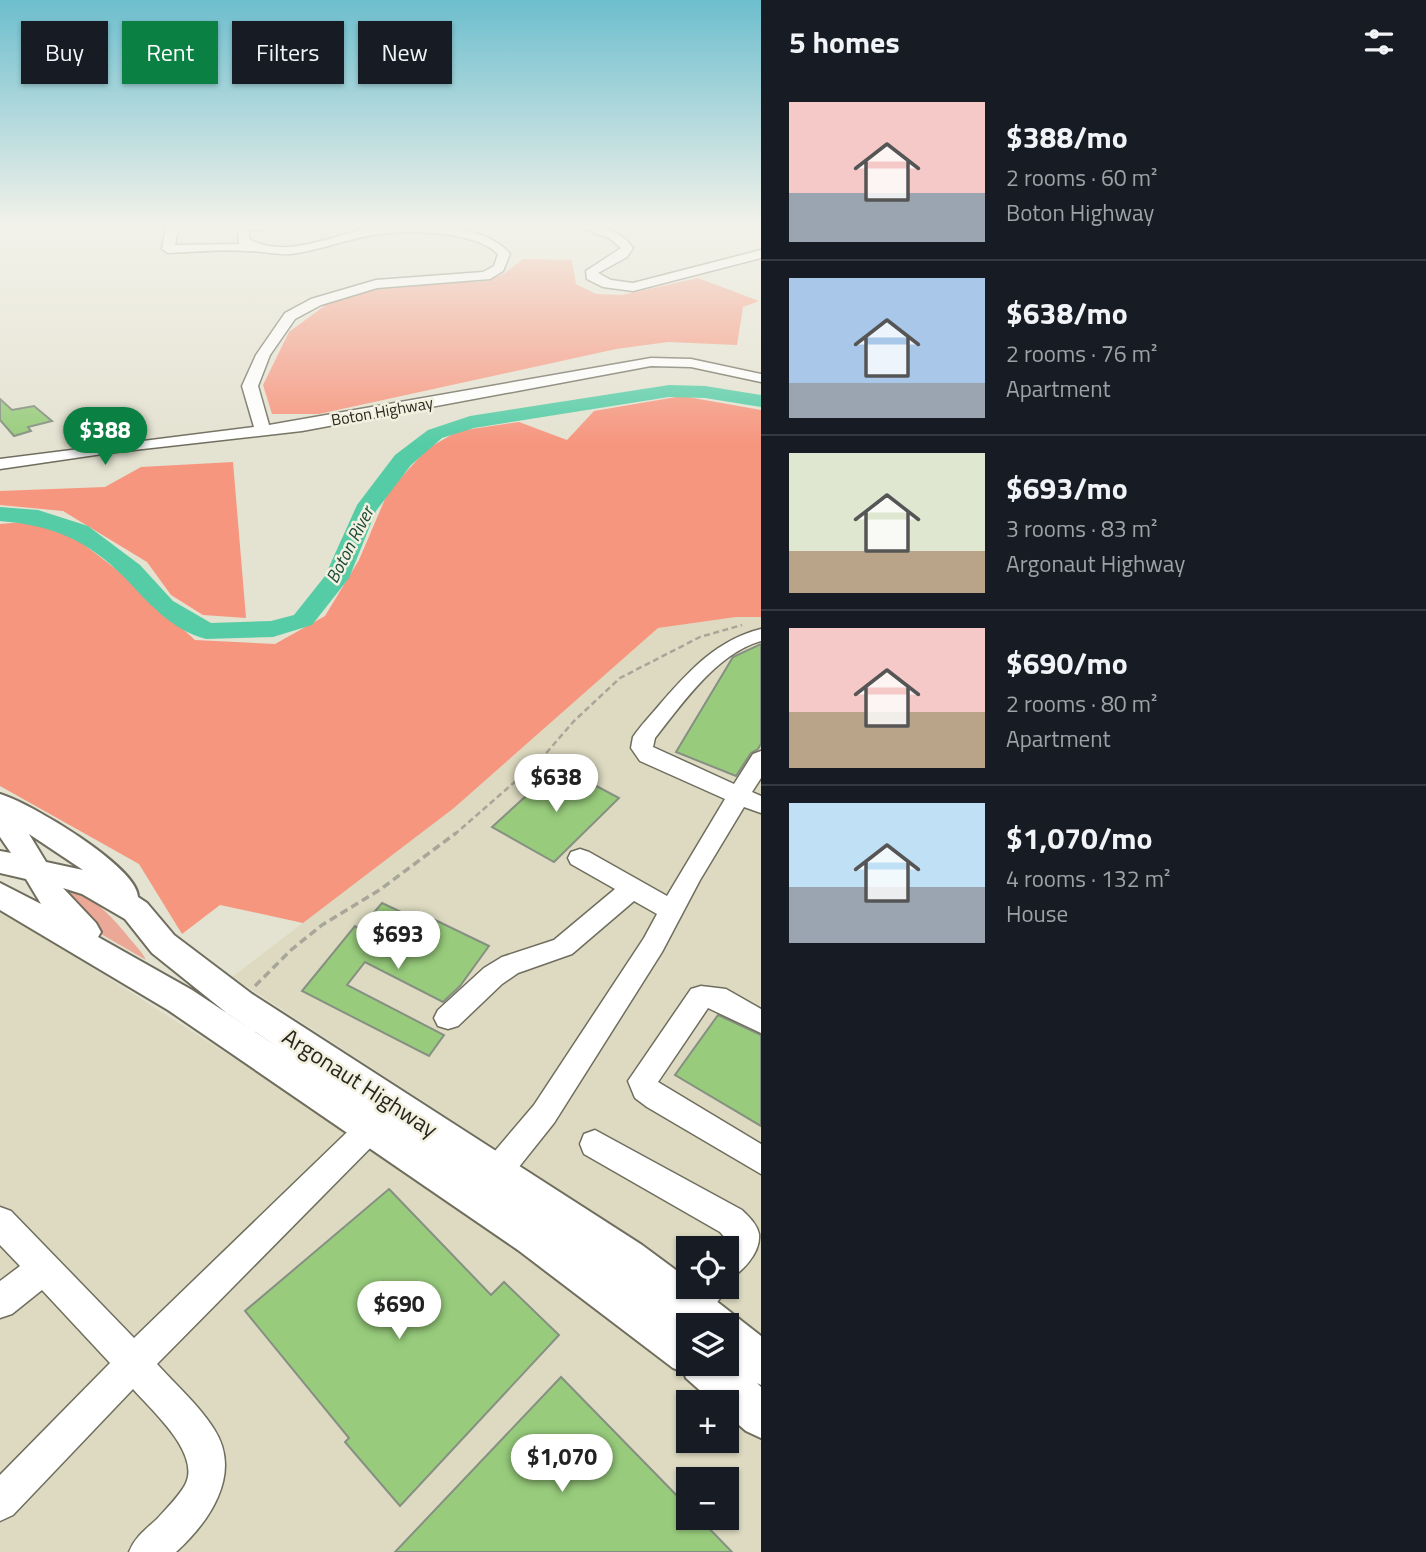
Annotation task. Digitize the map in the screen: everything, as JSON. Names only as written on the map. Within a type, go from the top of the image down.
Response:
[{"type":"main road","points":[[0,804],[92,861],[115,881],[136,911]]},
{"type":"main road","points":[[0,816],[15,835],[51,897],[66,917],[137,972]]},
{"type":"main road","name":"Argonaut Highway","points":[[0,862],[62,875],[93,886],[136,911],[163,944],[383,1116]]},
{"type":"main road","name":"Argonaut Highway","points":[[0,895],[383,1116],[485,1185],[599,1240],[706,1306]]},
{"type":"main road","name":"Argonaut Highway","points":[[485,1185],[567,1276],[676,1344]]},
{"type":"main road","points":[[739,1345],[761,1364]]},
{"type":"main road","points":[[716,1376],[761,1416]]},
{"type":"street","points":[[263,431],[250,386],[263,355],[290,316],[323,299]]},
{"type":"street","name":"Boton Highway","points":[[0,464],[263,431],[651,362],[691,363],[761,378]]},
{"type":"street","points":[[753,801],[648,756],[642,748],[644,737],[652,727],[715,659],[756,629]]},
{"type":"street","points":[[485,1185],[544,1114],[653,945],[671,910],[753,801],[761,759]]},
{"type":"street","points":[[580,858],[671,910]]},
{"type":"street","points":[[448,1018],[511,964],[537,958],[563,947],[633,888]]},
{"type":"street","points":[[761,1022],[716,997],[701,997],[642,1081],[645,1089],[657,1098],[761,1160]]},
{"type":"street","points":[[595,1144],[731,1221],[743,1234],[739,1248]]},
{"type":"street","points":[[0,1222],[134,1363],[202,1442],[207,1468],[203,1492],[170,1532],[148,1552]]},
{"type":"street","points":[[567,1276],[599,1240]]},
{"type":"street","points":[[0,1302],[44,1268]]},
{"type":"street","points":[[0,1502],[134,1363]]},
{"type":"lane","points":[[134,1363],[383,1116]]},
{"type":"path","points":[[240,1004],[290,950],[322,925],[381,889],[469,824],[541,759],[574,720],[620,678],[700,637],[756,629]]},
{"type":"shaded area","points":[[341,299],[759,301],[743,307],[737,345],[668,342],[616,349],[319,414],[272,414],[263,385],[289,332],[327,304]]},
{"type":"shaded area","points":[[682,396],[761,410],[761,617],[736,617],[658,628],[454,808],[303,923],[220,905],[182,934],[139,864],[0,786],[0,524],[34,521],[73,536],[121,573],[195,640],[275,644],[325,616],[359,560],[388,492],[427,449],[458,431],[519,422],[567,440],[594,411]]},
{"type":"shaded area","points":[[233,462],[246,618],[203,615],[171,595],[147,562],[63,511],[0,505],[0,491],[105,487],[141,467]]},
{"type":"shaded area","points":[[736,617],[761,617],[761,1335],[739,1318],[739,1313],[733,1313],[715,1299],[739,1299],[739,1236],[676,1236],[676,1271],[534,1173],[232,977],[454,808],[658,628]]},
{"type":"shaded area","points":[[49,884],[74,891],[101,907],[146,960],[87,926]]},
{"type":"shaded area","points":[[0,909],[359,1138],[591,1298],[676,1364],[676,1376],[691,1376],[706,1390],[676,1390],[676,1453],[739,1453],[739,1421],[761,1442],[761,1552],[0,1552]]},
{"type":"building","points":[[0,399],[12,410],[34,406],[52,421],[28,427],[31,431],[14,436],[0,420]]},
{"type":"building","points":[[761,644],[761,744],[758,749],[751,753],[736,776],[676,752],[733,657]]},
{"type":"building","points":[[559,766],[619,798],[554,862],[492,827]]},
{"type":"building","points":[[382,903],[424,923],[429,917],[489,946],[460,986],[443,1002],[365,962],[347,985],[444,1035],[429,1056],[302,991],[355,926],[360,929]]},
{"type":"building","points":[[718,1015],[761,1035],[761,1126],[675,1075]]},
{"type":"building","points":[[389,1189],[491,1295],[504,1282],[559,1335],[400,1506],[345,1442],[349,1438],[245,1311]]},
{"type":"building","points":[[561,1377],[676,1495],[676,1530],[711,1530],[732,1552],[395,1552]]},
{"type":"waterway","name":"Boton River","points":[[0,514],[38,517],[80,531],[131,570],[164,606],[206,631],[273,629],[303,620],[337,578],[365,510],[403,460],[435,434],[470,422],[669,391],[705,392],[761,401]]}]
